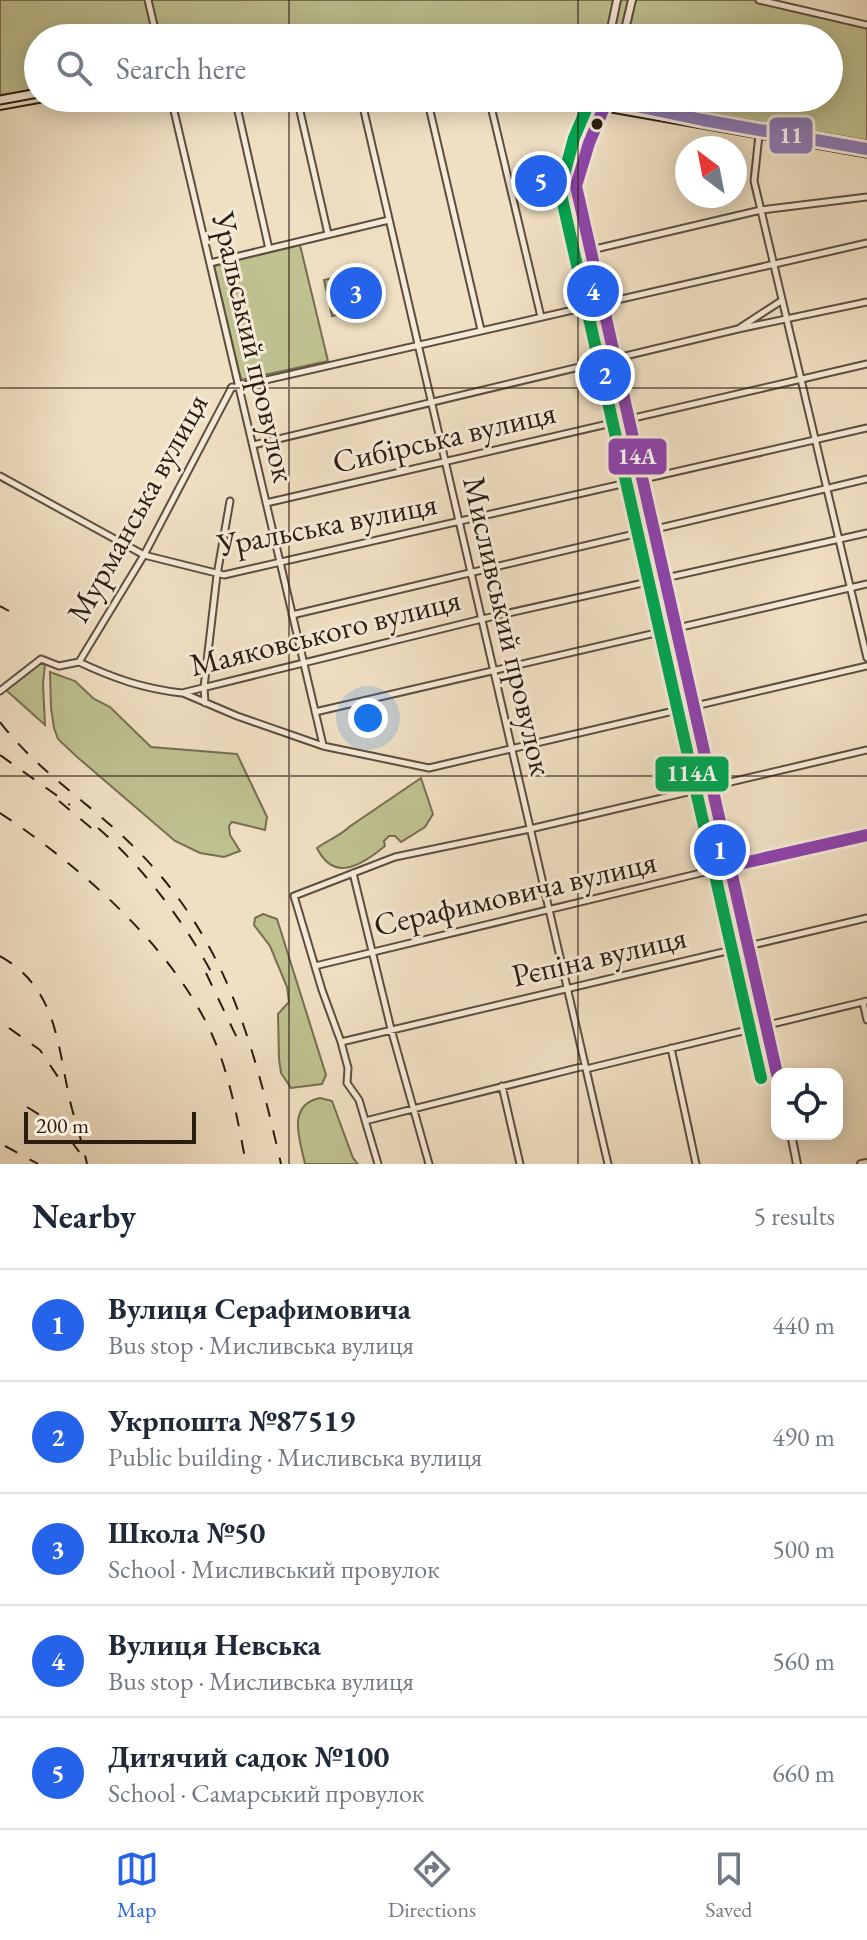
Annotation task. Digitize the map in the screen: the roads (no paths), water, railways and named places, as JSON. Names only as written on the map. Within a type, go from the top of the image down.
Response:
[{"type":"main road","points":[[0,100],[24,96]]},
{"type":"main road","points":[[641,112],[867,153]]},
{"type":"main road","points":[[654,116],[655,112]]},
{"type":"main road","points":[[685,112],[724,122],[867,145]]},
{"type":"street","points":[[148,0],[154,24]]},
{"type":"street","points":[[612,24],[617,0]]},
{"type":"street","points":[[626,24],[632,0]]},
{"type":"street","points":[[759,0],[867,25]]},
{"type":"street","name":"Уральський провулок","points":[[174,112],[323,746]]},
{"type":"street","points":[[238,112],[269,249]]},
{"type":"street","points":[[300,112],[328,234]]},
{"type":"street","name":"Мисливський провулок","points":[[364,112],[608,1164]]},
{"type":"street","points":[[430,112],[481,330]]},
{"type":"street","points":[[492,112],[541,317]]},
{"type":"street","points":[[603,112],[576,181],[776,1068]]},
{"type":"street","points":[[759,135],[754,175],[761,210],[867,658]]},
{"type":"street","points":[[591,250],[761,210],[867,197]]},
{"type":"street","points":[[210,263],[389,220]]},
{"type":"street","points":[[231,388],[867,243]]},
{"type":"street","points":[[738,329],[782,301]]},
{"type":"street","points":[[253,445],[738,329],[867,302]]},
{"type":"street","name":"Сибірська вулиця","points":[[266,503],[867,364]]},
{"type":"street","name":"Мурманська вулиця","points":[[79,662],[144,555],[237,377]]},
{"type":"street","name":"Уральська вулиця","points":[[0,476],[144,555],[217,575],[230,575],[867,428]]},
{"type":"street","points":[[292,615],[867,479]]},
{"type":"street","points":[[205,703],[204,687],[217,575],[230,501]]},
{"type":"street","name":"Маяковського вулиця","points":[[0,691],[41,659],[59,666],[79,662],[109,676],[150,689],[182,693],[482,619],[867,533]]},
{"type":"street","points":[[315,712],[867,584]]},
{"type":"street","points":[[182,693],[323,746],[429,768],[867,666]]},
{"type":"street","points":[[378,1164],[359,1100],[347,1083],[348,1068],[341,1042],[294,896],[395,857],[530,829],[867,750]]},
{"type":"street","name":"Серафимовича вулиця","points":[[315,966],[867,835]]},
{"type":"street","points":[[353,873],[391,1029],[429,1164]]},
{"type":"street","name":"Рєпіна вулиця","points":[[341,1042],[867,918]]},
{"type":"street","points":[[365,1121],[865,1002],[867,1020]]},
{"type":"street","points":[[671,1048],[696,1164]]},
{"type":"street","points":[[502,1086],[520,1164]]},
{"type":"street","points":[[792,1140],[797,1164]]},
{"type":"street","points":[[861,1164],[867,1163]]},
{"type":"tram line","points":[[0,110],[24,106]]},
{"type":"tram line","points":[[657,112],[867,151]]},
{"type":"railway","points":[[0,606],[9,611]]},
{"type":"railway","points":[[0,722],[47,772],[134,847],[166,882],[192,918],[232,994],[259,1076],[281,1164]]},
{"type":"railway","points":[[0,755],[70,805]]},
{"type":"railway","points":[[59,801],[102,837]]},
{"type":"railway","points":[[0,813],[96,887],[128,917],[182,982],[219,1052],[246,1164]]},
{"type":"railway","points":[[98,828],[132,861],[163,898],[215,979]]},
{"type":"railway","points":[[0,956],[20,970],[34,986],[53,1023],[87,1164]]},
{"type":"railway","points":[[206,973],[237,1038]]},
{"type":"railway","points":[[9,1028],[40,1050],[64,1086]]},
{"type":"railway","points":[[27,1107],[62,1129],[80,1153]]},
{"type":"railway","points":[[5,1146],[38,1164]]},
{"type":"place","name":"Дитячий садок №100","points":[[541,181]]},
{"type":"place","name":"Вулиця Невська","points":[[593,291]]},
{"type":"place","name":"Школа №50","points":[[356,293]]},
{"type":"place","name":"Укрпошта №87519","points":[[605,375]]},
{"type":"place","name":"Вулиця Серафимовича","points":[[720,850]]}]
